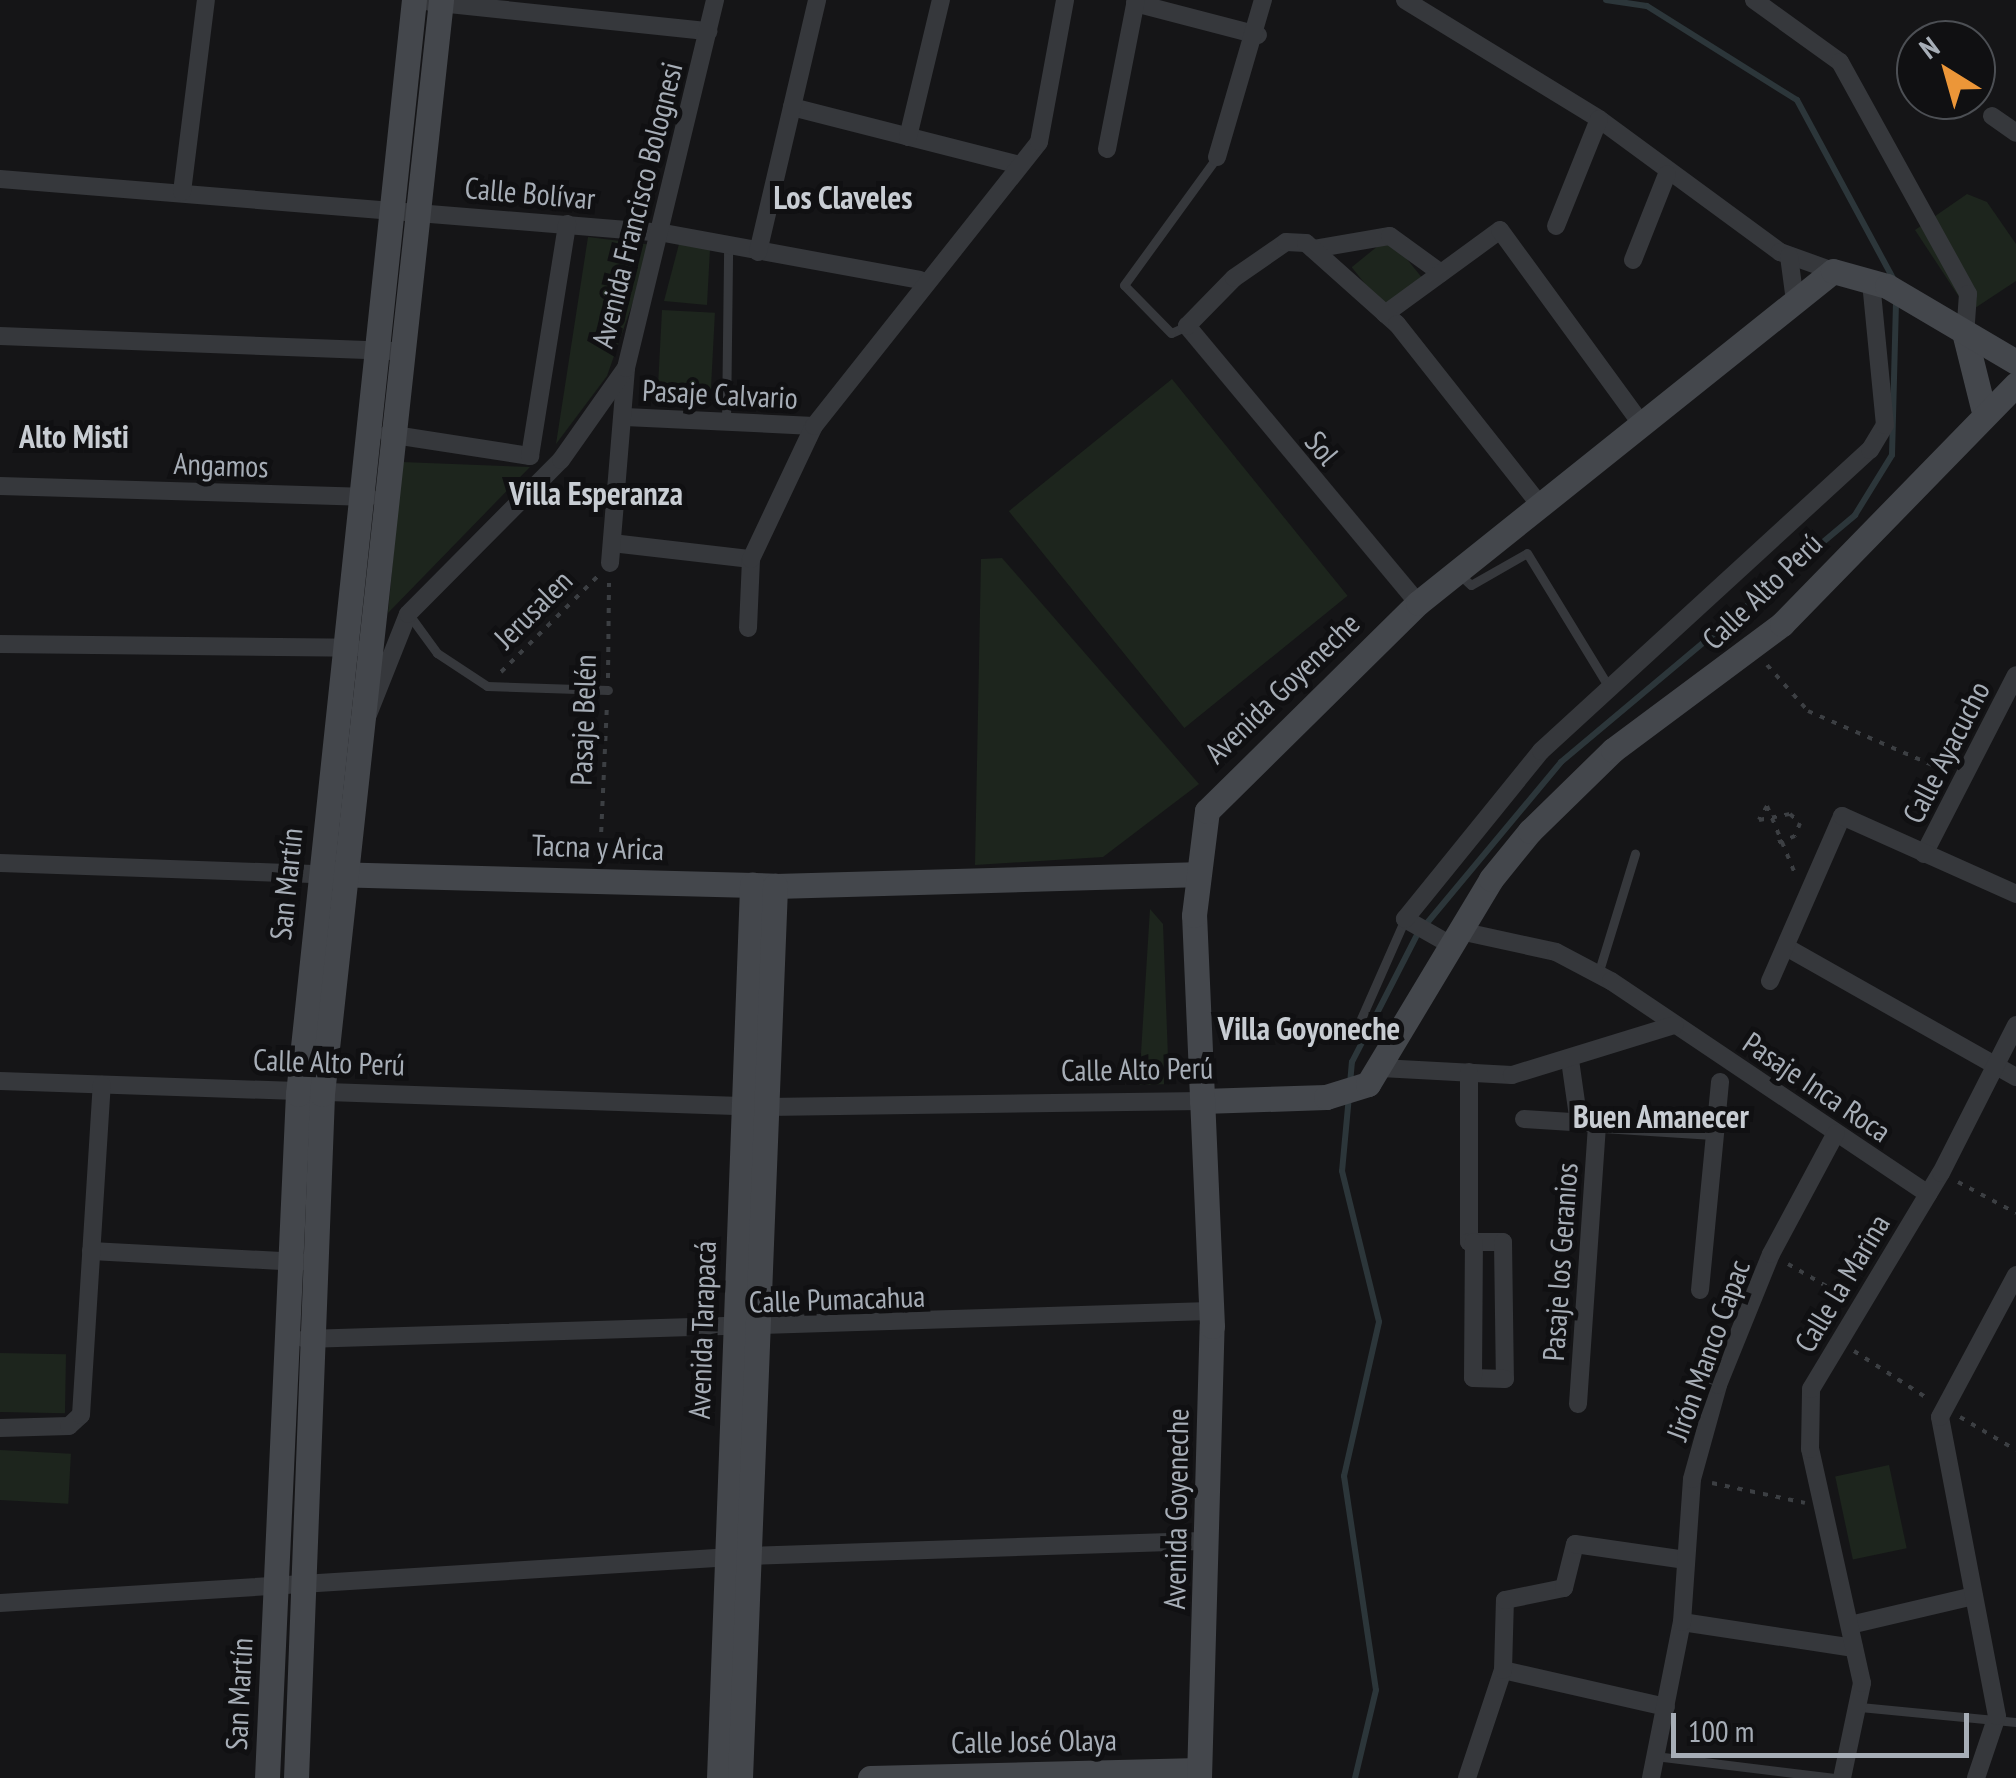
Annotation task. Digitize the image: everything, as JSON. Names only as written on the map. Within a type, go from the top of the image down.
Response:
[{"type":"street","points":[[182,192],[206,0]]},
{"type":"street","name":"Avenida Francisco Bolognesi","points":[[347,724],[373,713],[408,614],[561,460],[626,368],[664,233],[715,0]]},
{"type":"street","points":[[758,252],[817,0]]},
{"type":"street","points":[[908,137],[941,0]]},
{"type":"street","points":[[748,628],[751,559],[814,426],[920,280],[1038,142],[1066,0]]},
{"type":"street","points":[[1217,157],[1258,35],[1263,0]]},
{"type":"street","points":[[1405,0],[1599,119],[1667,174],[1790,256],[1879,285],[1938,312],[1966,336],[2016,362]]},
{"type":"street","points":[[1754,0],[1840,62],[1968,294],[1966,336],[1983,408]]},
{"type":"street","points":[[424,1],[708,32]]},
{"type":"street","name":"San Martín","points":[[368,497],[388,434],[399,351],[404,210],[424,1]]},
{"type":"street","points":[[1108,148],[1135,2],[1258,35]]},
{"type":"street","points":[[792,107],[1016,164]]},
{"type":"street","points":[[1556,226],[1599,119]]},
{"type":"street","points":[[1634,260],[1667,174]]},
{"type":"street","name":"Calle Bolívar","points":[[0,179],[664,233],[920,280]]},
{"type":"street","name":"San Martín","points":[[296,1778],[284,1340],[300,1262],[310,1094],[368,497],[373,350],[404,210]]},
{"type":"street","points":[[388,434],[530,456],[567,224]]},
{"type":"street","points":[[1385,314],[1500,230],[1642,426]]},
{"type":"street","points":[[1312,249],[1390,236],[1442,273]]},
{"type":"street","points":[[1187,326],[1276,248],[1297,237],[1385,314],[1540,505]]},
{"type":"street","points":[[1790,256],[1795,301]]},
{"type":"street","name":"Avenida Goyeneche","points":[[1199,1774],[1209,1540],[1210,1311],[1194,874],[1207,811],[1226,784],[1418,603],[1833,271]]},
{"type":"street","points":[[1676,1026],[1598,974],[1556,952],[1446,938],[1407,924],[1607,684],[1870,450],[1885,424],[1879,285]]},
{"type":"street","name":"Sol","points":[[1187,326],[1418,603]]},
{"type":"street","points":[[0,336],[399,351]]},
{"type":"street","points":[[610,563],[626,368]]},
{"type":"street","name":"Calle Alto Perú","points":[[0,1080],[755,1107],[1326,1097],[1375,1076],[1446,938],[1530,831],[1614,750],[1754,650],[1983,408],[2016,384]]},
{"type":"street","name":"Pasaje Calvario","points":[[624,417],[814,426]]},
{"type":"street","name":"Angamos","points":[[0,486],[368,497]]},
{"type":"street","points":[[612,543],[751,559]]},
{"type":"street","points":[[0,644],[355,648]]},
{"type":"street","name":"Calle Ayacucho","points":[[1924,854],[2016,675]]},
{"type":"street","points":[[1770,982],[1803,892],[1842,816],[2016,894]]},
{"type":"street","name":"Tacna y Arica","points":[[0,863],[763,886],[1194,874]]},
{"type":"street","name":"Avenida Tarapacá","points":[[740,1778],[738,1557],[763,886]]},
{"type":"street","points":[[1786,947],[2016,1077]]},
{"type":"street","name":"Calle la Marina","points":[[1839,1778],[1860,1708],[1850,1624],[1810,1450],[1811,1389],[1941,1173],[2016,1025]]},
{"type":"street","points":[[1375,1076],[1512,1074],[1676,1026]]},
{"type":"street","name":"Pasaje Inca Roca","points":[[1676,1026],[1928,1194]]},
{"type":"street","name":"Pasaje los Geranios","points":[[1570,1060],[1588,1123],[1578,1404]]},
{"type":"street","points":[[1470,1072],[1472,1378],[1504,1379],[1503,1242],[1474,1242]]},
{"type":"street","points":[[1700,1290],[1720,1082]]},
{"type":"street","points":[[0,1428],[69,1426],[81,1415],[102,1085]]},
{"type":"street","points":[[1524,1119],[1714,1131]]},
{"type":"street","name":"Jirón Manco Capac","points":[[1651,1778],[1682,1622],[1692,1479],[1718,1385],[1771,1254],[1836,1134]]},
{"type":"street","points":[[91,1252],[300,1262]]},
{"type":"street","name":"San Martín","points":[[266,1778],[290,1588],[310,1339],[300,1262]]},
{"type":"street","points":[[1976,1778],[1998,1716],[1944,1408],[2016,1275]]},
{"type":"street","name":"Calle Pumacahua","points":[[284,1340],[746,1330],[1210,1311]]},
{"type":"street","points":[[0,1603],[290,1588],[738,1557],[1209,1540]]},
{"type":"street","points":[[1466,1778],[1503,1670],[1505,1600],[1564,1588],[1575,1544],[1686,1560]]},
{"type":"street","name":"Avenida Tarapacá","points":[[719,1778],[738,1557]]},
{"type":"street","points":[[1850,1624],[1974,1596]]},
{"type":"street","points":[[1682,1622],[1854,1648]]},
{"type":"street","points":[[1503,1670],[1666,1707]]},
{"type":"street","name":"Calle José Olaya","points":[[870,1778],[1199,1774]]},
{"type":"lane","points":[[1187,326],[1171,333],[1124,286],[1217,157]]},
{"type":"lane","points":[[726,423],[728,247]]},
{"type":"lane","points":[[1457,572],[1471,585],[1520,553],[1532,558],[1607,684]]},
{"type":"lane","points":[[408,614],[437,653],[487,686],[608,690]]},
{"type":"lane","points":[[1598,974],[1635,854]]},
{"type":"lane","points":[[1360,1021],[1407,924]]},
{"type":"lane","points":[[1860,1708],[1998,1716],[2016,1722]]},
{"type":"lane","points":[[1655,1756],[1839,1778]]},
{"type":"path","name":"Jerusalen","points":[[487,686],[610,563]]},
{"type":"path","name":"Pasaje Belén","points":[[600,879],[610,563]]},
{"type":"path","points":[[1754,650],[1808,711],[1962,778]]},
{"type":"path","points":[[1772,845],[1781,840],[1800,822],[1790,814],[1772,819],[1781,840],[1803,892]]},
{"type":"path","points":[[1941,1173],[2016,1213]]},
{"type":"path","points":[[1771,1254],[1860,1306]]},
{"type":"path","points":[[1839,1342],[2016,1450]]},
{"type":"path","points":[[1692,1479],[1825,1508]]},
{"type":"shaded area","points":[[1967,194],[1987,202],[2016,244],[2016,281],[1969,312],[1915,230]]},
{"type":"shaded area","points":[[588,237],[653,245],[607,376],[556,444]]},
{"type":"shaded area","points":[[1389,237],[1424,281],[1387,311],[1352,267]]},
{"type":"shaded area","points":[[679,244],[710,249],[707,305],[664,301]]},
{"type":"shaded area","points":[[662,310],[715,313],[710,406],[657,403]]},
{"type":"shaded area","points":[[1172,379],[1348,596],[1184,728],[1009,511]]},
{"type":"shaded area","points":[[402,462],[530,467],[388,613]]},
{"type":"shaded area","points":[[1002,558],[1199,784],[1103,857],[975,865],[981,559]]},
{"type":"shaded area","points":[[1150,909],[1163,924],[1169,1084],[1139,1085]]},
{"type":"shaded area","points":[[0,1353],[66,1354],[65,1413],[0,1412]]},
{"type":"shaded area","points":[[0,1450],[71,1454],[68,1504],[0,1500]]},
{"type":"shaded area","points":[[1889,1465],[1907,1548],[1853,1560],[1835,1476]]},
{"type":"waterway","points":[[1606,0],[1647,6],[1797,100],[1896,284]]},
{"type":"waterway","points":[[1350,1084],[1352,1062],[1417,935],[1561,762],[1855,515],[1892,455],[1896,302]]},
{"type":"waterway","points":[[1349,1096],[1342,1171],[1379,1322],[1344,1476],[1376,1690],[1355,1778]]},
{"type":"district","name":"Los Claveles","points":[[843,197]]},
{"type":"district","name":"Alto Misti","points":[[74,436]]},
{"type":"district","name":"Villa Esperanza","points":[[596,493]]},
{"type":"district","name":"Villa Goyoneche","points":[[1309,1028]]},
{"type":"district","name":"Buen Amanecer","points":[[1661,1116]]}]
